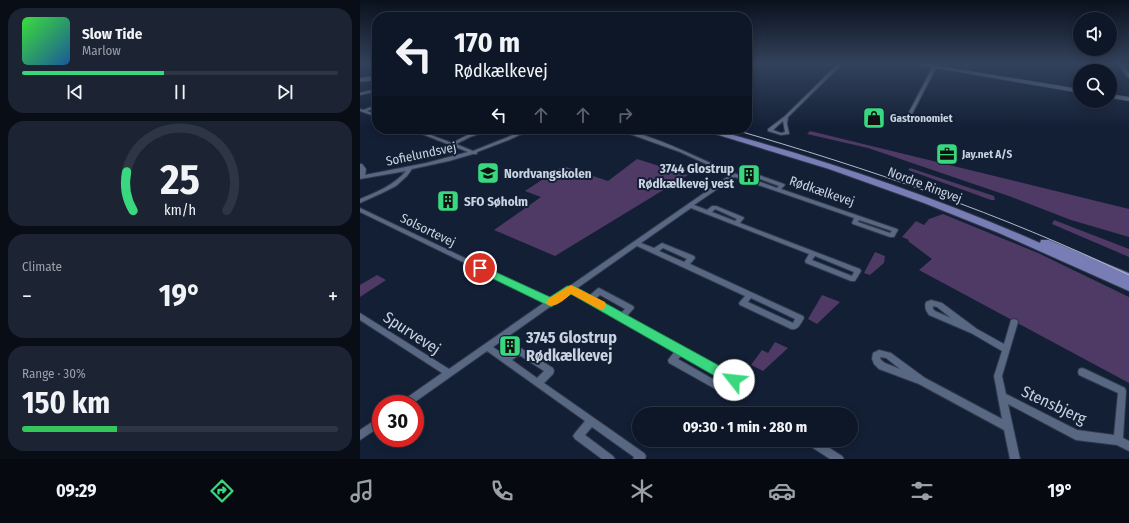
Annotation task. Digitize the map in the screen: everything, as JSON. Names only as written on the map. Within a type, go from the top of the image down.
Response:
[{"type":"main road","name":"Nordre Ringvej","points":[[721,134],[799,156],[878,182],[1015,236],[1129,287]]},
{"type":"main road","name":"Nordre Ringvej","points":[[736,134],[799,151],[891,182],[1003,224],[1129,278]]},
{"type":"street","points":[[786,118],[819,85]]},
{"type":"street","points":[[908,118],[925,85]]},
{"type":"street","points":[[1049,85],[1073,90]]},
{"type":"street","points":[[360,94],[372,91]]},
{"type":"street","points":[[1117,93],[1129,96]]},
{"type":"street","points":[[1117,97],[1129,99]]},
{"type":"street","points":[[361,110],[372,107]]},
{"type":"street","points":[[361,110],[372,114]]},
{"type":"street","points":[[426,134],[475,153]]},
{"type":"street","points":[[453,144],[474,134]]},
{"type":"street","name":"Sofielundsvej","points":[[361,177],[410,169],[475,153],[520,134]]},
{"type":"street","name":"Rødkælkevej","points":[[633,134],[682,151],[734,175],[858,217],[895,230],[892,236],[855,223],[858,217]]},
{"type":"street","points":[[360,166],[363,169],[361,177]]},
{"type":"street","points":[[360,201],[394,184],[406,175],[410,169]]},
{"type":"street","points":[[418,395],[734,175]]},
{"type":"street","points":[[690,206],[858,271],[853,278],[850,277],[808,260],[813,254]]},
{"type":"street","name":"Solsortevej","points":[[360,210],[551,302]]},
{"type":"street","points":[[637,243],[800,318],[794,327],[743,303],[750,295]]},
{"type":"street","points":[[571,289],[590,299],[621,317],[681,350],[734,380],[726,391],[672,360],[681,350]]},
{"type":"street","points":[[590,299],[599,291],[630,308],[621,317]]},
{"type":"street","points":[[974,331],[939,305],[929,304],[929,310],[932,313],[974,331],[1006,349]]},
{"type":"street","name":"Spurvevej","points":[[360,316],[449,373]]},
{"type":"street","name":"Stensbjerg","points":[[1014,322],[998,376],[1015,459]]},
{"type":"street","points":[[487,347],[641,456],[638,459]]},
{"type":"street","points":[[506,361],[519,350],[550,371],[538,383]]},
{"type":"street","points":[[922,381],[888,355],[879,353],[876,355],[875,359],[878,364],[922,381],[1008,427]]},
{"type":"street","points":[[1082,372],[1122,390],[1118,440]]},
{"type":"street","name":"Stensbjerg","points":[[1002,396],[1076,435],[1118,440],[1129,446]]},
{"type":"street","points":[[591,421],[578,436],[610,459]]},
{"type":"street","points":[[360,435],[372,427]]},
{"type":"street","points":[[820,447],[839,459]]},
{"type":"shaded area","points":[[810,131],[1129,209],[1129,237],[1071,220],[1006,195],[868,148],[807,134]]},
{"type":"shaded area","points":[[637,159],[688,175],[555,256],[494,230],[541,197],[525,191],[563,166],[608,181]]},
{"type":"shaded area","points":[[910,168],[994,196],[995,200],[991,200],[908,170]]},
{"type":"shaded area","points":[[943,214],[1038,253],[1129,297],[1129,383],[919,270],[932,259],[908,241],[909,240],[902,237],[916,221],[924,225],[929,219]]},
{"type":"shaded area","points":[[1054,220],[1129,249],[1129,257],[1052,224]]},
{"type":"shaded area","points":[[875,252],[885,256],[884,263],[870,275],[864,273]]},
{"type":"shaded area","points":[[377,275],[386,280],[360,297],[360,285]]},
{"type":"shaded area","points":[[822,295],[840,302],[817,324],[808,319]]},
{"type":"shaded area","points":[[775,342],[788,348],[763,371],[751,365],[762,350],[768,353]]},
{"type":"tram line","points":[[749,134],[883,176],[983,212],[1129,275]]},
{"type":"slow traffic","points":[[552,302],[571,289],[601,305]]},
{"type":"place","name":"Gastronomiet","points":[[874,118]]},
{"type":"place","name":"Jay.net A/S","points":[[947,154]]},
{"type":"place","name":"Nordvangskolen","points":[[488,173]]},
{"type":"place","name":"3744 Glostrup Rødkælkevej vest","points":[[749,175]]},
{"type":"place","name":"SFO Søholm","points":[[448,201]]},
{"type":"place","name":"3745 Glostrup Rødkælkevej","points":[[510,346]]},
{"type":"route","points":[[480,268],[551,302],[571,289],[734,380]]}]
